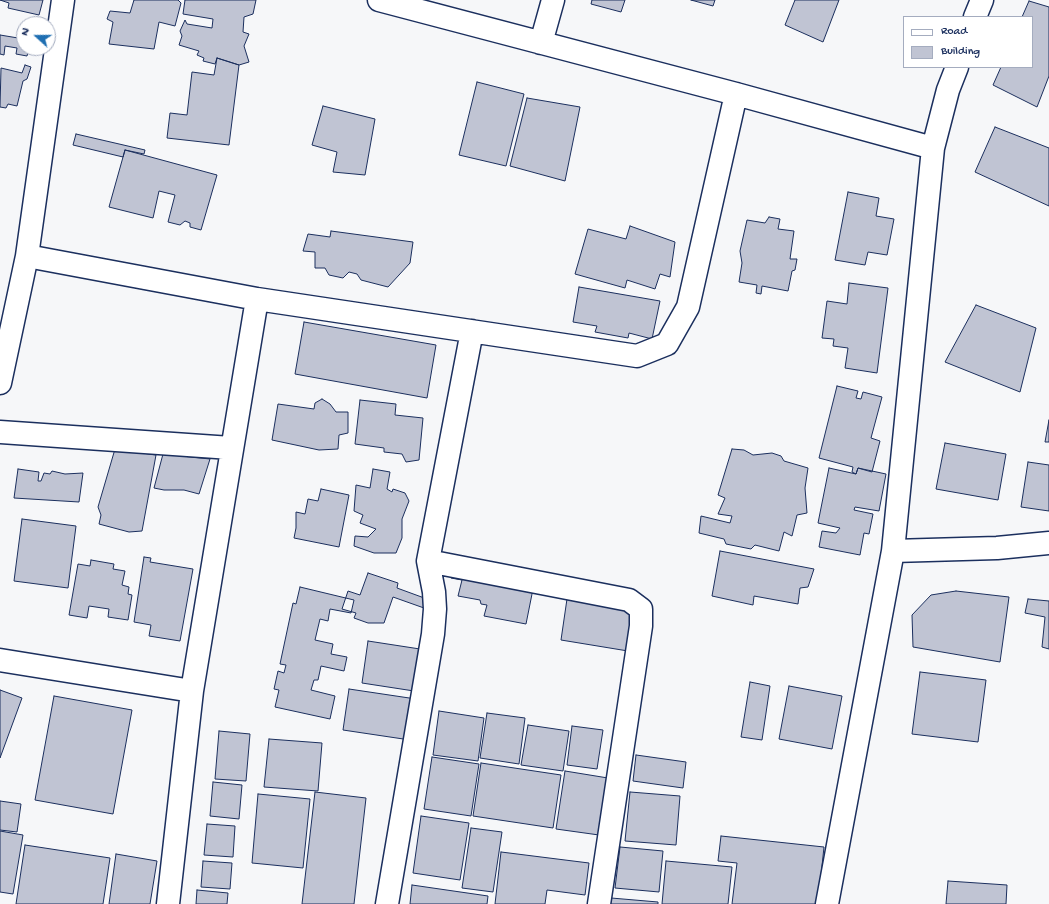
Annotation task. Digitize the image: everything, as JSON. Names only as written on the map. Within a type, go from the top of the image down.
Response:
[{"type":"street","points":[[0,383],[27,256],[63,0]]},
{"type":"street","points":[[379,0],[736,94],[933,148]]},
{"type":"street","points":[[542,43],[553,0]]},
{"type":"street","points":[[975,16],[982,0]]},
{"type":"street","points":[[828,904],[893,551],[933,148],[948,90],[957,68]]},
{"type":"street","points":[[27,256],[257,299],[637,356],[667,344],[688,307],[736,94]]},
{"type":"street","points":[[168,904],[192,691],[231,448],[257,299]]},
{"type":"street","points":[[387,904],[433,634],[434,598],[428,561],[472,331]]},
{"type":"street","points":[[0,432],[231,448]]},
{"type":"street","points":[[893,551],[998,548],[1049,543]]},
{"type":"street","points":[[428,561],[629,600],[641,610],[641,626],[599,904]]},
{"type":"street","points":[[0,660],[192,691]]},
{"type":"building","points":[[0,0],[43,0],[39,15],[8,8],[9,3]]},
{"type":"building","points":[[134,0],[178,0],[181,3],[175,26],[159,22],[154,49],[109,44],[113,22],[107,19],[110,11],[130,13]]},
{"type":"building","points":[[185,0],[256,0],[253,14],[244,17],[243,32],[249,34],[244,46],[249,62],[239,65],[217,58],[215,64],[203,61],[204,58],[197,55],[199,51],[179,45],[182,36],[180,31],[185,20],[187,24],[212,28],[213,19],[183,14]]},
{"type":"building","points":[[592,0],[625,0],[621,12],[591,4]]},
{"type":"building","points":[[691,0],[715,0],[713,6]]},
{"type":"building","points":[[795,0],[839,0],[823,42],[785,25]]},
{"type":"building","points":[[1029,1],[1049,7],[1049,76],[1037,107],[993,85],[1001,68],[1033,68],[1033,16],[1022,16]]},
{"type":"building","points":[[0,35],[16,38],[16,48],[5,46],[4,55],[0,54]]},
{"type":"building","points":[[217,58],[239,65],[229,145],[167,138],[170,113],[187,115],[192,72],[214,75]]},
{"type":"building","points":[[25,65],[31,67],[27,79],[23,81],[17,106],[8,104],[6,108],[0,107],[1,68],[22,73]]},
{"type":"building","points":[[477,82],[524,94],[506,166],[459,155]]},
{"type":"building","points":[[527,98],[580,107],[565,181],[510,166]]},
{"type":"building","points":[[323,106],[375,119],[365,175],[333,172],[337,152],[312,145]]},
{"type":"building","points":[[995,127],[1049,148],[1049,206],[975,172]]},
{"type":"building","points":[[76,134],[145,150],[144,154],[125,150],[123,157],[73,145]]},
{"type":"building","points":[[125,150],[217,175],[201,230],[190,227],[190,223],[185,221],[180,225],[168,222],[175,195],[159,191],[153,218],[109,207]]},
{"type":"building","points":[[848,192],[879,198],[876,216],[894,219],[887,255],[868,252],[865,265],[835,260]]},
{"type":"building","points":[[769,217],[780,219],[778,229],[794,231],[790,259],[797,259],[795,270],[792,271],[788,291],[762,286],[761,294],[756,293],[757,285],[739,282],[742,263],[740,251],[747,220],[765,223]]},
{"type":"building","points":[[630,226],[675,242],[670,277],[660,274],[655,289],[627,280],[625,288],[575,274],[588,229],[626,239]]},
{"type":"building","points":[[331,231],[413,242],[410,263],[388,287],[361,280],[357,274],[349,272],[343,278],[329,275],[325,268],[315,268],[315,252],[303,251],[308,234],[330,237]]},
{"type":"building","points":[[849,283],[888,288],[877,373],[845,368],[848,348],[833,346],[834,339],[822,338],[827,301],[847,304]]},
{"type":"building","points":[[579,287],[660,301],[652,339],[629,333],[628,338],[595,332],[597,326],[573,322]]},
{"type":"building","points":[[976,305],[1036,328],[1020,392],[945,362]]},
{"type":"building","points":[[304,322],[436,345],[427,398],[295,374]]},
{"type":"building","points":[[837,386],[858,391],[856,398],[861,399],[863,392],[882,397],[871,438],[880,441],[872,472],[858,468],[856,474],[852,472],[853,467],[819,458]]},
{"type":"building","points":[[322,399],[330,404],[336,412],[348,412],[348,433],[339,435],[338,449],[319,450],[272,440],[278,404],[314,409],[315,403]]},
{"type":"building","points":[[360,400],[396,404],[395,415],[423,418],[419,460],[406,462],[402,454],[384,452],[384,448],[355,444]]},
{"type":"building","points":[[1049,420],[1049,442],[1045,442]]},
{"type":"building","points":[[945,443],[1006,454],[998,500],[936,489]]},
{"type":"building","points":[[115,449],[156,455],[142,531],[129,532],[99,524],[101,515],[98,507]]},
{"type":"building","points":[[732,449],[744,450],[753,455],[772,453],[781,456],[784,461],[808,468],[805,488],[807,513],[797,515],[792,536],[784,532],[779,551],[755,545],[751,549],[726,544],[724,539],[699,533],[701,516],[730,523],[732,516],[718,514],[725,498],[718,495]]},
{"type":"building","points":[[163,454],[210,459],[199,494],[184,490],[164,490],[154,488]]},
{"type":"building","points":[[1028,462],[1049,465],[1049,511],[1021,507]]},
{"type":"building","points":[[829,468],[856,474],[858,468],[886,474],[879,511],[855,507],[854,510],[873,514],[869,534],[864,533],[860,555],[819,547],[822,531],[836,533],[840,528],[818,523]]},
{"type":"building","points":[[18,469],[39,472],[38,481],[41,481],[44,473],[50,474],[52,471],[65,474],[83,473],[79,502],[14,498]]},
{"type":"building","points":[[373,469],[390,472],[387,489],[392,492],[393,489],[405,493],[409,501],[402,519],[402,538],[396,553],[374,553],[354,546],[355,536],[368,537],[376,529],[360,523],[363,515],[354,511],[356,485],[370,488]]},
{"type":"building","points":[[321,489],[349,495],[339,547],[294,538],[296,528],[296,512],[305,514],[308,499],[318,501]]},
{"type":"building","points":[[22,519],[76,526],[68,588],[14,581]]},
{"type":"building","points":[[720,551],[814,569],[808,587],[800,588],[798,604],[754,596],[753,605],[712,596]]},
{"type":"building","points":[[144,557],[151,558],[150,562],[193,569],[180,641],[149,636],[151,625],[134,622]]},
{"type":"building","points":[[91,560],[114,564],[113,569],[125,571],[122,585],[129,587],[128,594],[132,595],[128,620],[108,617],[109,609],[89,606],[87,618],[69,615],[78,564],[90,566]]},
{"type":"building","points":[[453,568],[534,584],[526,624],[484,616],[487,605],[481,604],[480,600],[458,596],[462,580],[451,578]]},
{"type":"building","points":[[368,573],[398,583],[397,588],[427,599],[424,608],[393,597],[384,623],[368,623],[354,618],[356,613],[342,609],[348,591],[360,595]]},
{"type":"building","points":[[300,587],[354,600],[351,613],[330,609],[328,621],[320,619],[315,640],[333,644],[331,654],[347,657],[344,671],[321,666],[318,680],[314,680],[311,690],[335,696],[330,719],[275,707],[279,690],[274,689],[278,671],[284,673],[286,665],[280,664],[293,603],[296,604]]},
{"type":"building","points":[[956,591],[1009,597],[1000,662],[913,647],[912,615],[931,595]]},
{"type":"building","points":[[567,599],[635,610],[628,651],[561,640]]},
{"type":"building","points":[[1028,599],[1049,601],[1049,649],[1042,647],[1045,617],[1025,613]]},
{"type":"building","points":[[368,641],[420,649],[414,691],[362,683]]},
{"type":"building","points":[[920,672],[986,680],[978,742],[912,734]]},
{"type":"building","points":[[750,682],[770,686],[762,740],[741,737]]},
{"type":"building","points":[[789,686],[842,696],[832,749],[779,739]]},
{"type":"building","points":[[349,689],[416,699],[410,740],[343,730]]},
{"type":"building","points":[[0,690],[22,698],[0,758]]},
{"type":"building","points":[[54,696],[132,710],[113,814],[35,800]]},
{"type":"building","points":[[439,711],[484,718],[478,761],[433,755]]},
{"type":"building","points":[[487,713],[525,718],[519,764],[480,758]]},
{"type":"building","points":[[528,725],[569,731],[563,771],[521,765]]},
{"type":"building","points":[[572,726],[603,730],[597,769],[567,765]]},
{"type":"building","points":[[219,731],[250,734],[246,781],[215,779]]},
{"type":"building","points":[[269,739],[322,743],[318,791],[264,787]]},
{"type":"building","points":[[636,755],[686,762],[683,788],[633,781]]},
{"type":"building","points":[[432,757],[479,764],[471,816],[424,809]]},
{"type":"building","points":[[481,763],[561,775],[553,828],[473,816]]},
{"type":"building","points":[[565,771],[608,778],[599,835],[556,829]]},
{"type":"building","points":[[213,782],[242,785],[239,819],[210,816]]},
{"type":"building","points":[[315,792],[366,798],[354,904],[302,904]]},
{"type":"building","points":[[630,792],[680,796],[676,845],[625,841]]},
{"type":"building","points":[[258,794],[310,799],[303,868],[252,863]]},
{"type":"building","points":[[0,801],[21,804],[17,832],[0,830]]},
{"type":"building","points":[[421,816],[469,823],[460,880],[413,873]]},
{"type":"building","points":[[207,824],[235,826],[233,857],[204,855]]},
{"type":"building","points":[[471,828],[502,832],[493,892],[462,888]]},
{"type":"building","points":[[0,831],[23,835],[13,894],[0,892]]},
{"type":"building","points":[[721,836],[824,847],[818,904],[732,904],[737,863],[718,861]]},
{"type":"building","points":[[25,845],[110,858],[103,904],[16,904]]},
{"type":"building","points":[[620,847],[663,851],[659,892],[615,888]]},
{"type":"building","points":[[501,852],[589,863],[585,895],[547,890],[545,904],[495,904]]},
{"type":"building","points":[[116,854],[157,861],[150,904],[109,904]]},
{"type":"building","points":[[203,861],[232,863],[230,889],[201,887]]},
{"type":"building","points":[[666,861],[732,867],[728,904],[662,904]]},
{"type":"building","points":[[948,881],[1007,885],[1006,904],[946,904]]},
{"type":"building","points":[[412,885],[488,896],[487,904],[410,904]]},
{"type":"building","points":[[197,890],[228,893],[227,904],[196,904]]},
{"type":"building","points":[[611,898],[658,902],[658,904],[610,904]]}]
